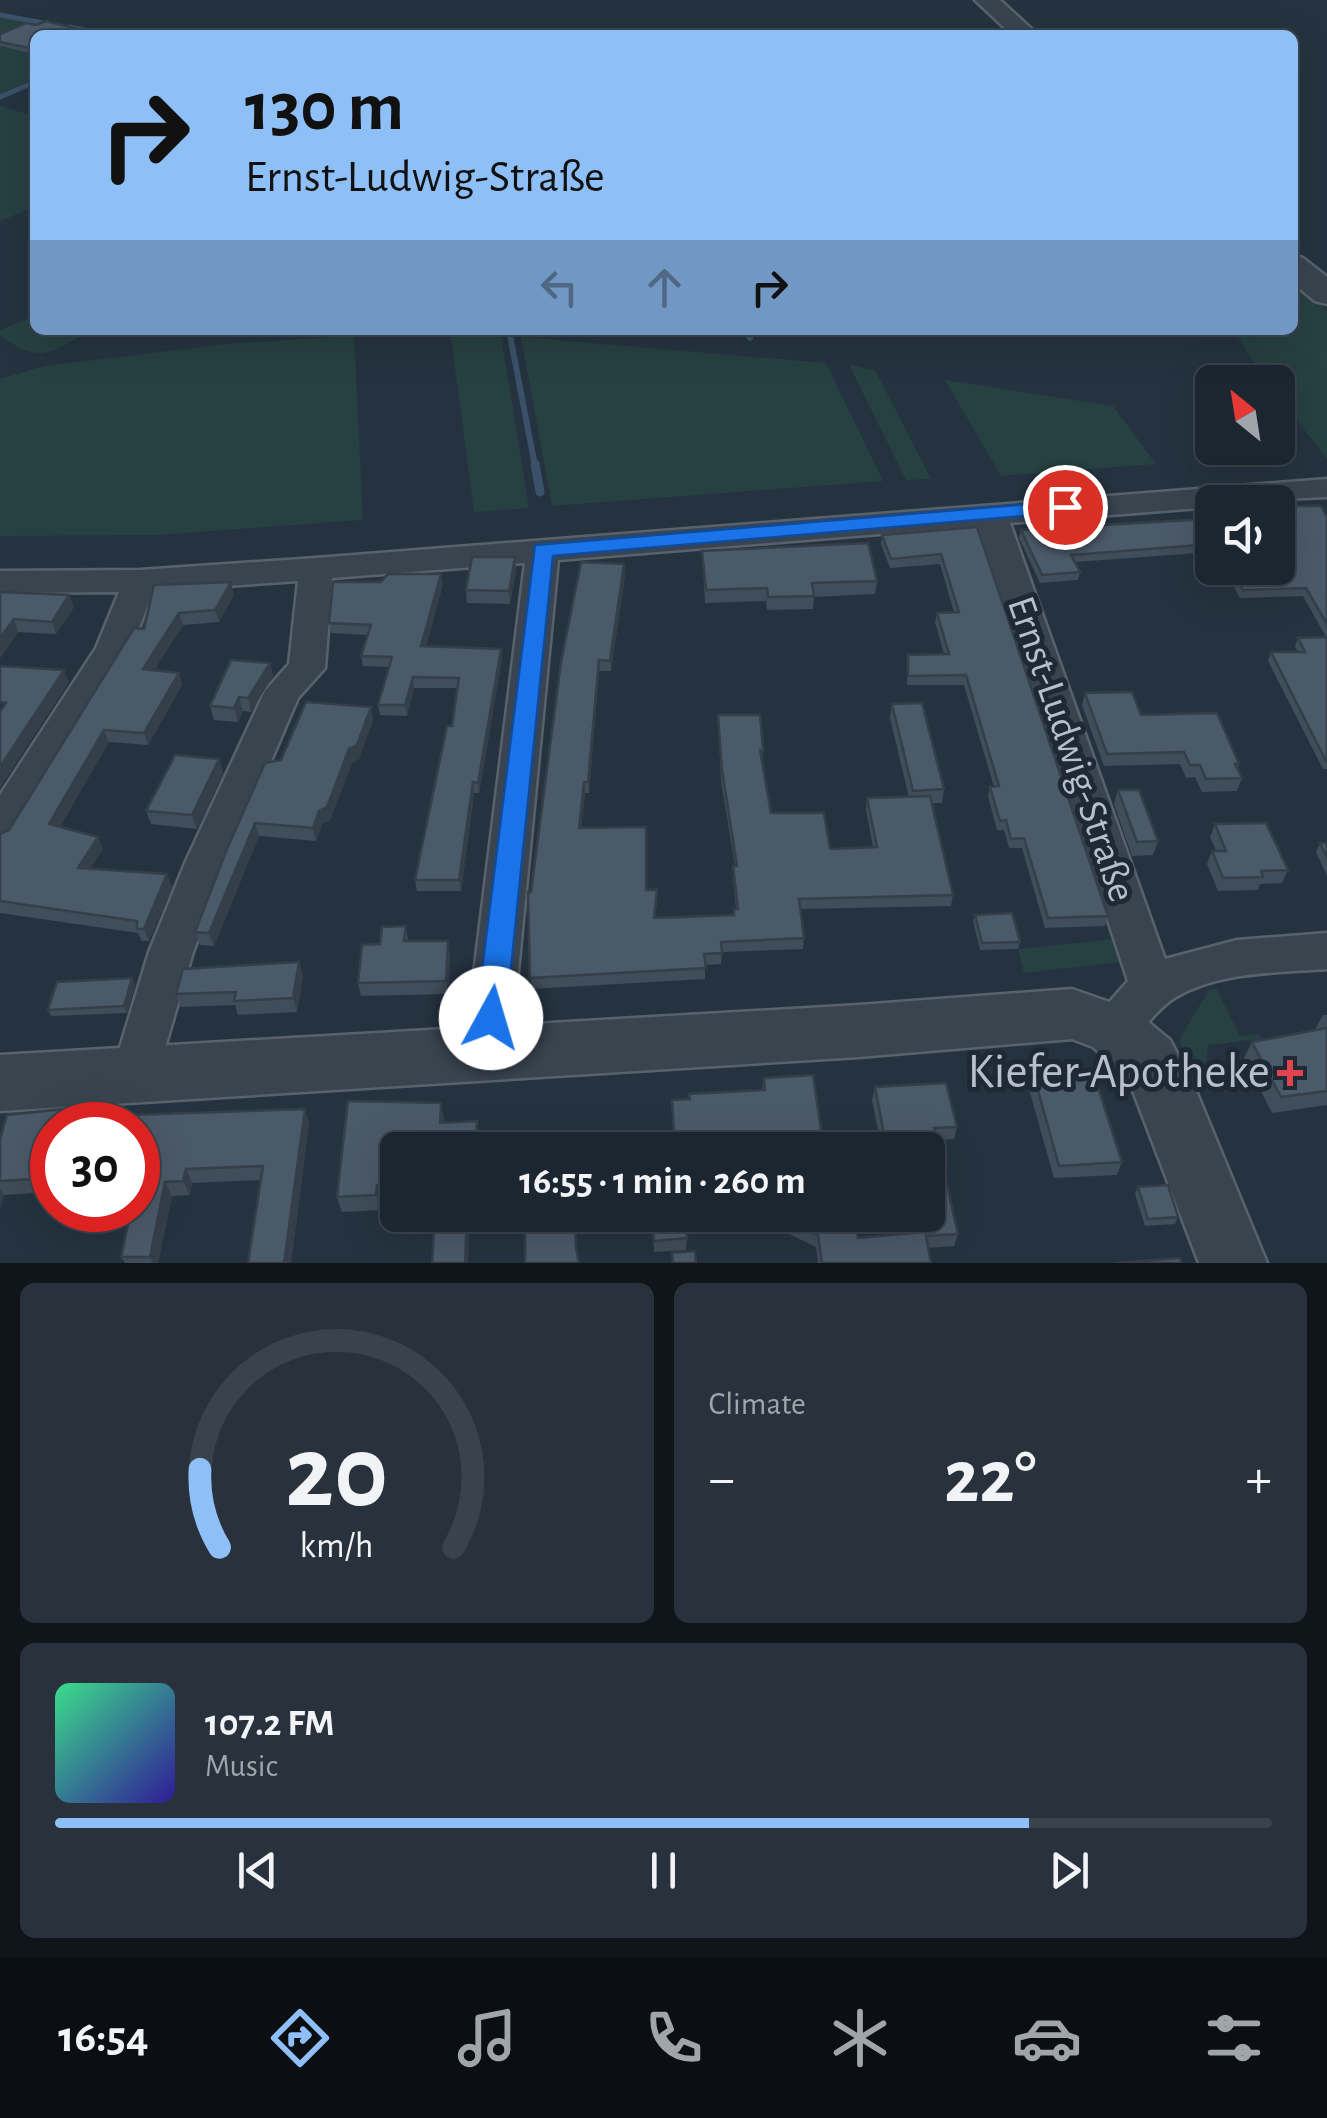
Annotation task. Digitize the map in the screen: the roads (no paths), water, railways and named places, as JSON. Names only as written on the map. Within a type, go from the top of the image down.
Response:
[{"type":"street","points":[[996,4],[1021,30]]},
{"type":"street","points":[[1298,270],[1327,294]]},
{"type":"street","points":[[0,582],[140,581],[316,569],[990,512],[1326,474]]},
{"type":"street","name":"Ernst-Ludwig-Straße","points":[[990,512],[1152,985]]},
{"type":"street","points":[[487,1054],[543,550]]},
{"type":"street","points":[[135,1077],[171,952],[283,690],[307,668],[316,569]]},
{"type":"street","points":[[0,828],[113,650],[140,581]]},
{"type":"street","points":[[1114,1029],[1128,1006],[1167,976],[1210,964],[1327,951]]},
{"type":"street","points":[[0,1083],[1072,1014],[1114,1029],[1149,1059],[1164,1086],[1233,1258]]},
{"type":"waterway","points":[[0,15],[54,25]]},
{"type":"waterway","points":[[69,27],[84,30]]},
{"type":"waterway","points":[[0,97],[30,84]]},
{"type":"waterway","points":[[510,335],[535,466]]},
{"type":"waterway","points":[[535,464],[540,492]]},
{"type":"place","name":"Kiefer-Apotheke","points":[[1290,1073]]}]
